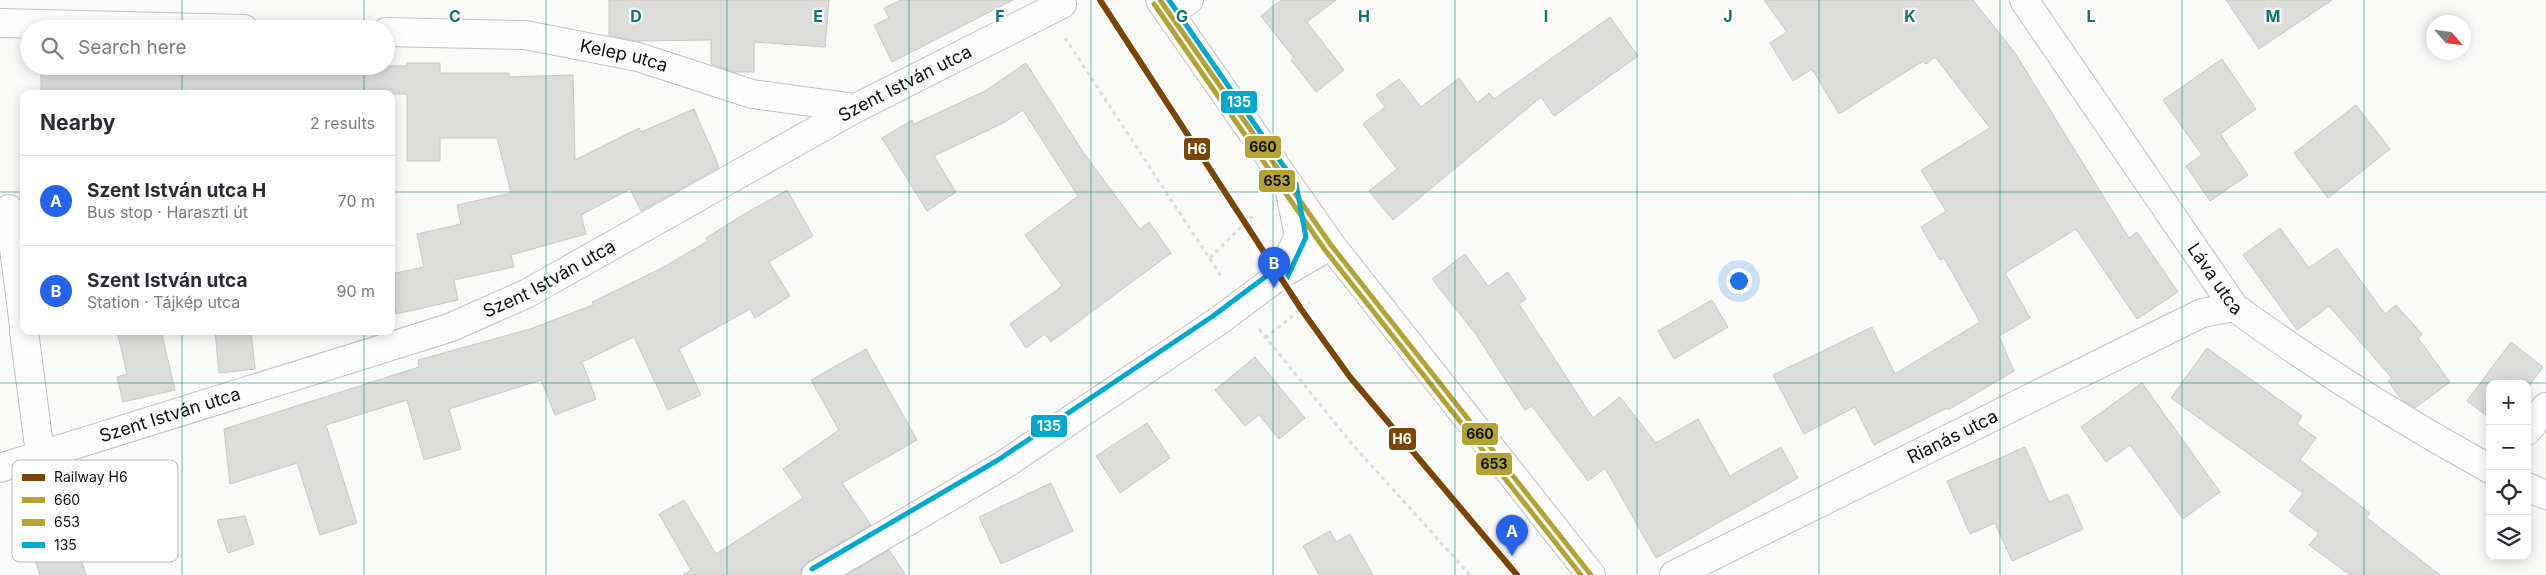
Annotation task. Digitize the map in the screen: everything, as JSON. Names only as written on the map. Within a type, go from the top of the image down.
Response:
[{"type":"street","name":"Láva utca","points":[[2024,0],[2234,306],[2286,344],[2403,421],[2486,468]]},
{"type":"street","points":[[1173,4],[1289,187],[1332,245],[1591,575]]},
{"type":"street","name":"Szent István utca","points":[[23,460],[449,328],[535,290],[856,108],[1055,7]]},
{"type":"street","points":[[0,23],[20,23]]},
{"type":"street","name":"Kelep utca","points":[[395,32],[524,35],[638,57],[752,94],[856,108]]},
{"type":"street","points":[[1280,275],[1299,236],[1289,187]]},
{"type":"street","points":[[9,209],[20,295]]},
{"type":"street","points":[[816,575],[1002,466],[1218,322],[1280,275],[1332,245]]},
{"type":"street","name":"Rianás utca","points":[[1674,575],[2202,313],[2234,306]]},
{"type":"street","points":[[25,335],[40,454]]},
{"type":"street","points":[[2531,426],[2546,407]]},
{"type":"street","name":"Szent István utca","points":[[0,468],[12,464]]},
{"type":"street","points":[[2531,489],[2546,495]]},
{"type":"path","points":[[1055,7],[1240,304],[1265,338],[1352,444],[1470,575]]},
{"type":"path","points":[[1210,258],[1252,216]]},
{"type":"path","points":[[1265,338],[1310,302]]},
{"type":"building","points":[[609,0],[829,0],[825,47],[754,42],[754,72],[734,72],[711,64],[711,40],[636,41],[609,35]]},
{"type":"building","points":[[901,0],[1013,0],[892,62],[874,25],[889,18],[884,8]]},
{"type":"building","points":[[1281,0],[1336,0],[1307,22],[1344,70],[1316,92],[1291,60],[1294,58],[1261,16]]},
{"type":"building","points":[[1764,0],[1973,0],[2015,53],[2129,238],[2137,232],[2178,292],[2137,319],[2076,229],[2005,273],[2030,318],[1999,336],[2014,371],[1948,410],[1947,408],[1874,445],[1855,407],[1804,434],[1773,375],[1872,327],[1895,374],[1980,322],[1944,258],[1940,260],[1921,227],[1946,211],[1921,170],[1990,128],[1935,57],[1926,64],[1923,61],[1839,114],[1812,69],[1793,81],[1770,43],[1787,32]]},
{"type":"building","points":[[2226,0],[2332,0],[2259,49]]},
{"type":"building","points":[[1610,17],[1638,56],[1554,116],[1541,97],[1393,220],[1369,191],[1397,169],[1363,124],[1385,107],[1376,95],[1399,79],[1421,107],[1459,78],[1477,103],[1489,93],[1494,99]]},
{"type":"building","points":[[2222,59],[2256,109],[2220,134],[2248,175],[2210,201],[2186,166],[2202,155],[2163,100]]},
{"type":"building","points":[[407,63],[440,63],[440,73],[509,73],[509,77],[573,75],[575,160],[639,128],[641,132],[694,109],[719,167],[641,211],[630,189],[581,215],[586,234],[511,255],[514,267],[454,280],[458,300],[396,314],[395,273],[424,267],[417,234],[461,224],[457,205],[511,193],[497,138],[440,138],[440,161],[407,161],[407,94],[395,94],[395,90],[41,90],[41,75],[395,75],[395,66],[407,66]]},
{"type":"building","points":[[1026,63],[1083,152],[1140,229],[1149,222],[1171,253],[1051,342],[1045,334],[1026,348],[1010,324],[1062,286],[1025,235],[1078,196],[1023,110],[1005,122],[934,156],[956,192],[927,211],[882,138],[912,120],[914,124],[985,91]]},
{"type":"building","points":[[2356,105],[2390,149],[2328,198],[2294,153]]},
{"type":"building","points":[[787,190],[813,236],[769,262],[790,296],[755,318],[750,309],[679,349],[701,395],[668,410],[634,337],[582,362],[596,399],[555,415],[541,380],[449,409],[461,449],[424,460],[407,400],[326,425],[357,523],[320,535],[297,463],[230,484],[224,429],[419,367],[418,360],[530,329],[593,305],[592,302],[660,269],[708,241],[706,238]]},
{"type":"building","points":[[2280,228],[2309,268],[2337,248],[2385,314],[2396,305],[2422,334],[2418,338],[2450,382],[2415,408],[2402,400],[2388,381],[2392,378],[2329,306],[2297,330],[2243,255]]},
{"type":"building","points":[[1465,254],[1488,286],[1508,272],[1526,299],[1519,304],[1593,418],[1620,397],[1656,443],[1698,419],[1730,476],[1781,447],[1798,478],[1656,558],[1605,468],[1588,481],[1532,406],[1525,410],[1475,333],[1432,279]]},
{"type":"building","points":[[1712,300],[1728,327],[1674,359],[1658,331]]},
{"type":"building","points":[[118,335],[162,335],[175,390],[123,402],[117,377],[127,374]]},
{"type":"building","points":[[215,335],[251,335],[255,369],[219,373]]},
{"type":"building","points":[[2511,342],[2543,367],[2531,384],[2531,380],[2486,380],[2486,415],[2467,401]]},
{"type":"building","points":[[2207,348],[2302,416],[2297,424],[2316,438],[2300,460],[2370,513],[2366,517],[2440,575],[2350,575],[2309,545],[2319,533],[2289,511],[2303,493],[2171,398]]},
{"type":"building","points":[[866,349],[917,440],[842,483],[871,525],[808,562],[803,567],[800,575],[683,575],[691,570],[659,514],[684,500],[716,554],[803,498],[783,469],[839,430],[811,380]]},
{"type":"building","points":[[1255,357],[1305,418],[1279,439],[1259,415],[1245,426],[1215,390]]},
{"type":"building","points":[[2142,383],[2220,492],[2183,519],[2130,445],[2106,462],[2081,427]]},
{"type":"building","points":[[1147,423],[1170,458],[1120,493],[1096,456]]},
{"type":"building","points":[[2025,447],[2049,502],[2068,494],[2083,529],[2012,561],[1995,523],[1970,534],[1947,481]]},
{"type":"building","points":[[1051,483],[1073,531],[1001,564],[979,517]]},
{"type":"building","points":[[245,516],[254,544],[228,553],[217,520]]},
{"type":"building","points":[[1330,531],[1336,542],[1350,534],[1373,575],[1319,575],[1303,546]]},
{"type":"building","points":[[889,550],[906,575],[847,575]]},
{"type":"building","points":[[36,562],[82,562],[86,575],[40,575]]},
{"type":"rail line","name":"H6","points":[[1100,0],[1301,309],[1350,377],[1517,575]]},
{"type":"transit line","name":"660","points":[[1160,0],[1331,245],[1591,575]]},
{"type":"transit line","name":"135","points":[[1169,0],[1296,184],[1306,237],[1287,278]]},
{"type":"transit line","name":"653","points":[[1154,4],[1325,250],[1581,575]]},
{"type":"transit line","name":"135","points":[[812,569],[998,460],[1213,316],[1276,269]]},
{"type":"place","name":"Szent István utca","points":[[1274,288]]},
{"type":"place","name":"Szent István utca H","points":[[1512,556]]}]
